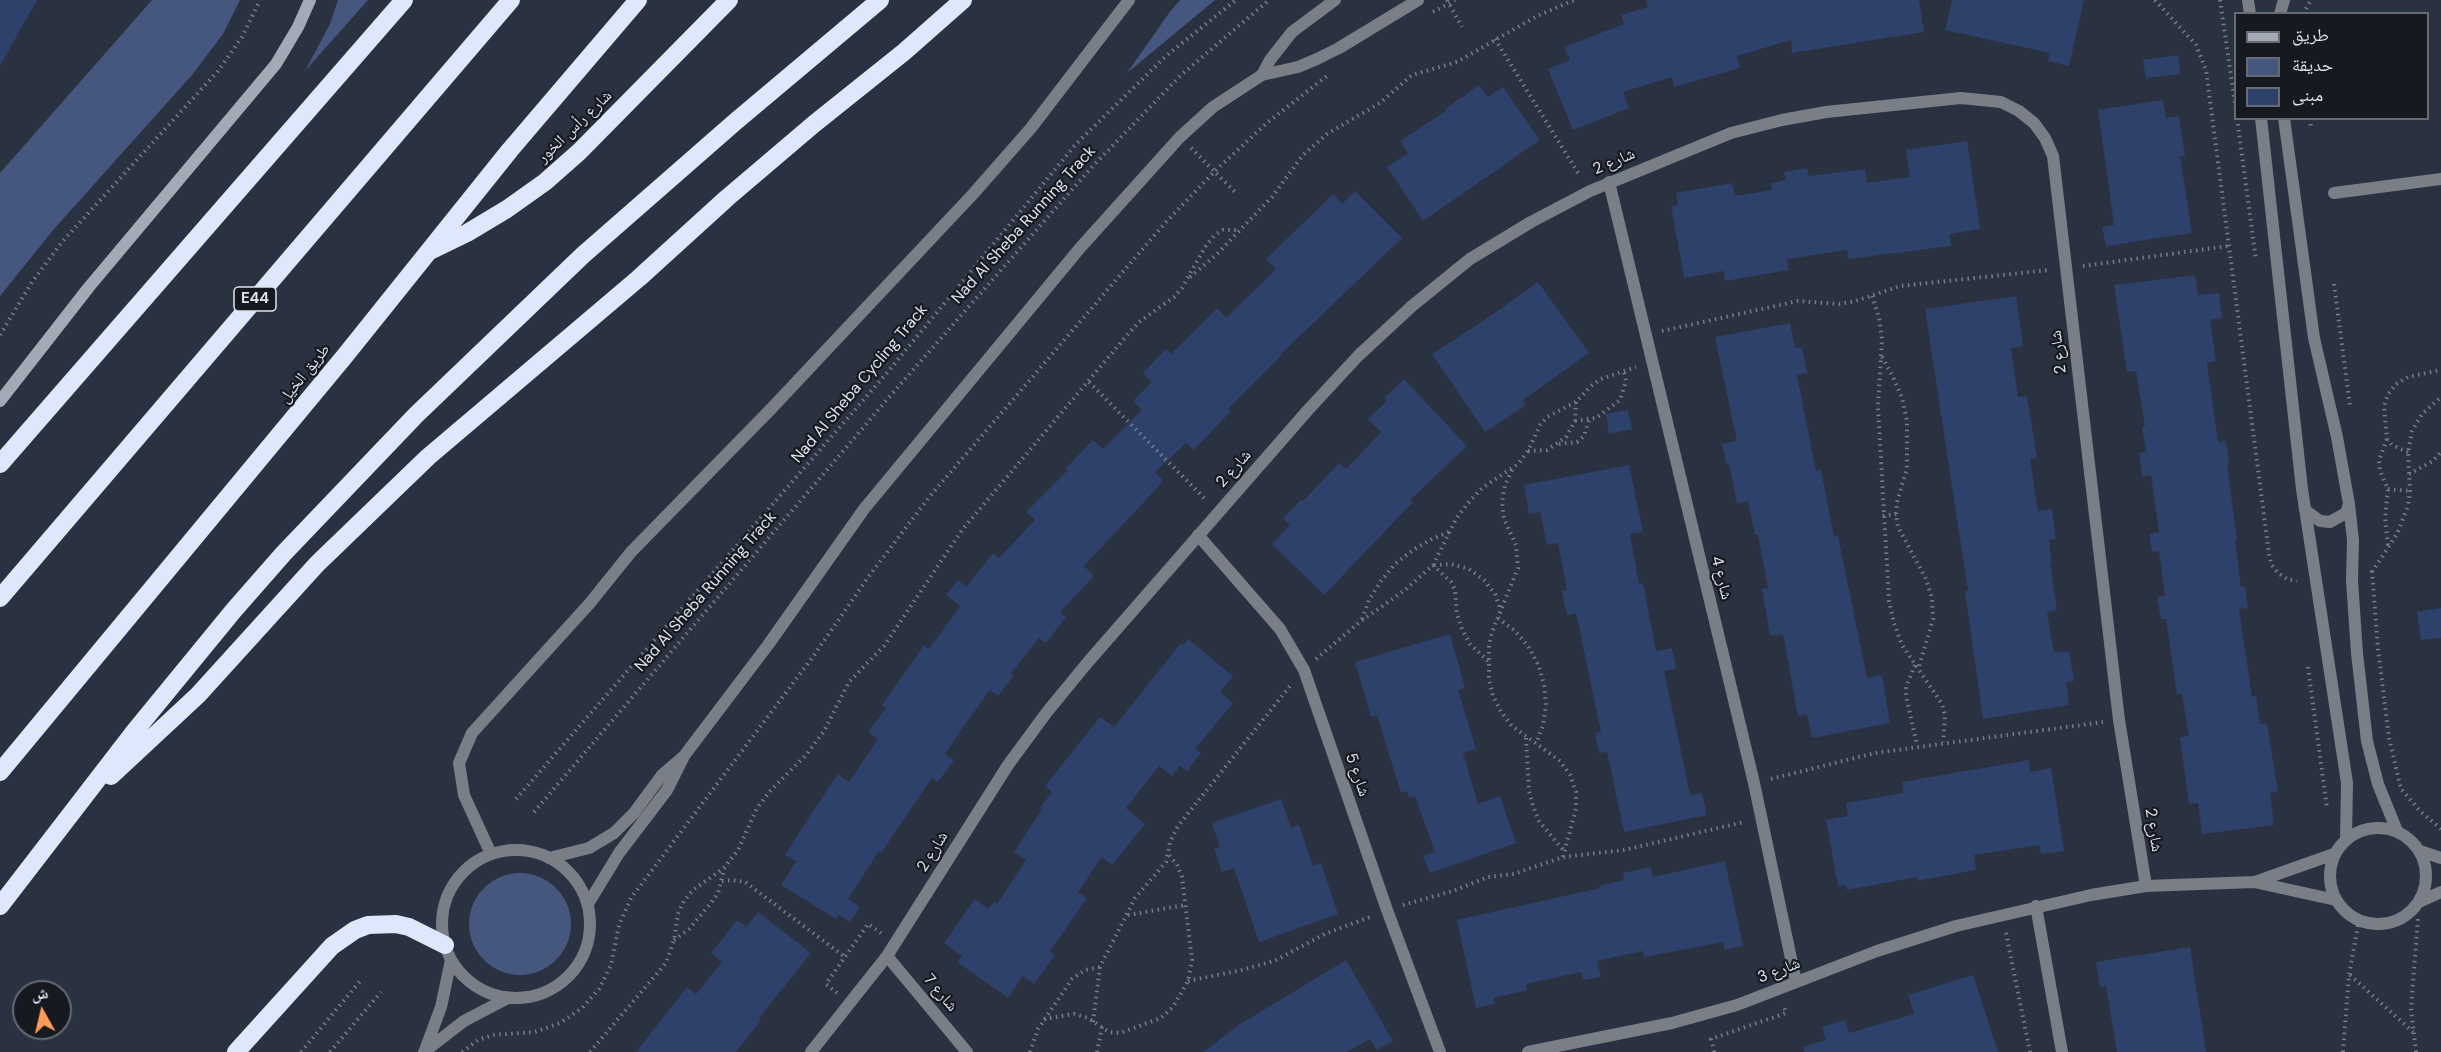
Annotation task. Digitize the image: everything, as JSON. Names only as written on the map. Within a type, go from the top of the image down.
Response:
[{"type":"highway","points":[[0,464],[404,0]]},
{"type":"highway","name":"E44","points":[[0,598],[511,0]]},
{"type":"highway","name":"طريق الخيل","points":[[0,772],[278,438],[426,253],[638,0]]},
{"type":"highway","name":"شارع رأس الخور","points":[[426,253],[487,221],[544,182],[579,152],[729,0]]},
{"type":"highway","points":[[0,906],[149,714],[234,610],[284,553],[416,414],[583,255],[735,122],[880,0]]},
{"type":"highway","points":[[84,799],[154,738],[198,695],[317,564],[428,457],[639,278],[814,123],[904,52],[963,0]]},
{"type":"highway","points":[[236,1052],[333,946],[355,930],[375,924],[396,924],[416,930],[448,953]]},
{"type":"street","points":[[0,401],[89,287],[276,64],[298,27],[310,0]]},
{"type":"street","points":[[491,854],[464,795],[459,763],[472,734],[590,603],[645,537],[778,402],[966,201],[1031,128],[1129,0]]},
{"type":"street","points":[[1262,75],[1275,53],[1292,32],[1335,0]]},
{"type":"street","points":[[588,904],[619,853],[667,790],[684,756],[781,627],[864,509],[1080,248],[1180,136],[1213,107],[1262,75],[1298,67],[1317,59],[1418,0]]},
{"type":"street","name":"شارع 2","points":[[811,1052],[887,956],[1008,765],[1047,712],[1218,512],[1358,356],[1412,306],[1470,260],[1532,222],[1609,182],[1721,136],[1782,120],[1918,101],[1961,98],[1992,101],[2019,111],[2034,123],[2054,156],[2119,720],[2146,886]]},
{"type":"street","points":[[2261,120],[2305,510],[2345,764],[2348,801],[2346,839]]},
{"type":"street","points":[[2284,120],[2314,338],[2337,437],[2349,504],[2353,540],[2352,581],[2356,653],[2367,741],[2378,784],[2397,831]]},
{"type":"street","points":[[2334,193],[2441,179]]},
{"type":"street","name":"شارع 4","points":[[1609,182],[1754,783],[1797,982]]},
{"type":"street","points":[[2305,510],[2320,521],[2330,522],[2346,513],[2349,504]]},
{"type":"street","name":"شارع 5","points":[[1198,535],[1280,628],[1304,670],[1387,910],[1440,1052]]},
{"type":"street","points":[[549,858],[589,848],[614,834],[634,813],[662,775],[684,756]]},
{"type":"street","points":[[2420,850],[2426,868],[2426,885],[2419,902],[2408,914],[2392,922],[2376,924],[2359,920],[2346,912],[2336,900],[2331,885],[2330,869],[2334,854],[2346,839],[2362,830],[2379,827],[2397,831],[2420,850],[2441,858]]},
{"type":"street","points":[[520,850],[549,858],[564,868],[577,882],[588,904],[591,919],[590,934],[584,954],[572,973],[562,982],[536,996],[508,998],[480,990],[469,982],[448,953],[442,930],[442,914],[454,884],[477,861],[491,854],[520,850]]},
{"type":"street","points":[[2254,882],[2334,854]]},
{"type":"street","points":[[2254,882],[2336,900]]},
{"type":"street","name":"شارع 3","points":[[1528,1052],[1672,1023],[1737,1005],[1877,951],[1956,926],[2036,906],[2146,886],[2254,882]]},
{"type":"street","points":[[2419,902],[2441,892]]},
{"type":"street","points":[[2036,906],[2062,1052]]},
{"type":"street","points":[[425,1052],[441,1007],[448,953]]},
{"type":"street","name":"شارع 7","points":[[887,956],[967,1052]]},
{"type":"street","points":[[425,1052],[464,1021],[508,998]]},
{"type":"path","points":[[0,335],[32,282],[62,242],[218,71],[242,37],[260,0]]},
{"type":"path","name":"Nad Al Sheba Cycling Track","points":[[516,799],[886,374],[1076,144],[1158,63],[1236,0]]},
{"type":"path","name":"Nad Al Sheba Running Track","points":[[534,812],[927,353],[1090,168],[1180,76],[1269,0]]},
{"type":"path","points":[[1430,13],[1447,2],[1455,0]]},
{"type":"path","points":[[590,1052],[666,963],[674,940],[678,914],[684,901],[693,890],[724,868],[738,850],[757,808],[813,746],[824,731],[849,682],[884,646],[962,530],[1139,322],[1174,297],[1190,277],[1216,255],[1272,197],[1303,155],[1327,134],[1380,103],[1412,75],[1449,66],[1537,16],[1574,0]]},
{"type":"path","points":[[2155,0],[2196,45],[2206,70],[2269,554],[2271,564],[2278,573],[2287,579],[2297,581]]},
{"type":"path","points":[[2220,0],[2234,103]]},
{"type":"path","points":[[1447,2],[1462,27]]},
{"type":"path","points":[[1495,39],[1590,191]]},
{"type":"path","points":[[462,1052],[478,1040],[493,1035],[535,1032],[560,1023],[582,1008],[599,989],[611,965],[619,925],[631,898],[812,658],[899,536],[1117,277],[1215,171],[1268,122],[1333,72]]},
{"type":"path","points":[[2310,120],[2311,127]]},
{"type":"path","points":[[1180,136],[1235,192]]},
{"type":"path","points":[[1190,277],[1204,247],[1215,235],[1222,230],[1239,230]]},
{"type":"path","points":[[1645,335],[1798,301],[1839,304],[1907,285],[2066,268],[2228,246]]},
{"type":"path","points":[[1872,296],[1879,317],[1882,357],[1877,392],[1889,601],[1902,645],[1942,704],[1945,716],[1944,742]]},
{"type":"path","points":[[1882,357],[1898,387],[1907,421],[1907,468],[1896,514],[1903,538],[1926,579],[1932,598],[1933,619],[1918,670]]},
{"type":"path","points":[[1563,857],[1576,809],[1576,792],[1570,775],[1560,761],[1512,726],[1501,712],[1493,696],[1488,661],[1489,646],[1518,568],[1516,545],[1504,519],[1502,502],[1505,485],[1512,470],[1528,451],[1540,425],[1547,417],[1576,402],[1601,379],[1651,362]]},
{"type":"path","points":[[2388,546],[2385,518],[2388,489],[2380,471],[2379,460],[2387,439],[2384,407],[2392,389],[2408,377],[2441,370]]},
{"type":"path","points":[[1575,421],[1589,420],[1620,400],[1626,381],[1624,372]]},
{"type":"path","points":[[1089,382],[1218,512]]},
{"type":"path","points":[[2372,572],[2404,521],[2410,491],[2408,452],[2412,431],[2422,414],[2441,397]]},
{"type":"path","points":[[1528,451],[1548,450],[1566,437],[1575,421],[1576,402]]},
{"type":"path","points":[[1559,444],[1577,442],[1584,436],[1589,420]]},
{"type":"path","points":[[2387,439],[2399,450],[2408,452]]},
{"type":"path","points":[[2409,474],[2422,469],[2441,452]]},
{"type":"path","points":[[1093,1022],[1100,967],[1135,898],[1166,862],[1170,842],[1178,826],[1239,747],[1304,670],[1361,621],[1405,590],[1433,565],[1468,502],[1482,488],[1512,470]]},
{"type":"path","points":[[2388,489],[2410,491]]},
{"type":"path","points":[[1884,516],[1896,514]]},
{"type":"path","points":[[1361,621],[1369,600],[1395,564],[1422,544],[1450,532]]},
{"type":"path","points":[[1433,565],[1451,564],[1468,569],[1484,580],[1495,594],[1501,611]]},
{"type":"path","points":[[1433,565],[1451,582],[1455,590],[1457,614],[1470,644],[1488,661]]},
{"type":"path","points":[[1498,618],[1515,631],[1528,646],[1538,664],[1544,684],[1546,705],[1543,725],[1536,744]]},
{"type":"path","points":[[1914,665],[1906,687],[1906,696],[1917,745]]},
{"type":"path","points":[[1754,783],[1917,745],[2119,720]]},
{"type":"path","points":[[1526,738],[1528,791],[1533,806],[1539,820],[1565,852]]},
{"type":"path","points":[[2402,790],[2420,812],[2441,829]]},
{"type":"path","points":[[1188,981],[1274,961],[1325,933],[1387,910],[1453,891],[1488,877],[1526,871],[1563,857],[1624,850],[1761,818]]},
{"type":"path","points":[[1044,1019],[1074,1014],[1110,1032],[1120,1033],[1161,1018],[1173,1008],[1188,981],[1192,960],[1182,877],[1177,865],[1169,855]]},
{"type":"path","points":[[674,940],[689,929],[711,903],[722,881],[724,868]]},
{"type":"path","points":[[722,881],[734,879],[745,882],[845,957]]},
{"type":"path","points":[[2416,1052],[2411,1009],[2419,902]]},
{"type":"path","points":[[1128,915],[1185,905]]},
{"type":"path","points":[[2002,915],[2030,1052]]},
{"type":"path","points":[[2343,1052],[2349,975],[2359,920]]},
{"type":"path","points":[[850,1003],[826,984],[868,924],[896,942]]},
{"type":"path","points":[[1030,1052],[1034,1037],[1044,1019],[1072,979],[1085,970],[1100,967]]},
{"type":"path","points":[[2349,975],[2413,1032]]},
{"type":"path","points":[[301,1052],[361,980]]},
{"type":"path","points":[[1714,1052],[1711,1039],[1786,1013],[1778,989]]},
{"type":"path","points":[[330,1052],[381,992]]},
{"type":"path","points":[[1097,1052],[1102,1027]]},
{"type":"green space","points":[[152,0],[240,0],[223,34],[192,75],[54,229],[0,296],[0,173]]},
{"type":"green space","points":[[338,0],[368,0],[305,71],[330,24]]},
{"type":"green space","points":[[1180,0],[1215,0],[1127,73],[1169,13]]},
{"type":"green space","points":[[520,873],[539,877],[556,888],[567,905],[571,924],[567,943],[556,960],[539,971],[520,975],[501,971],[484,960],[473,943],[469,924],[473,905],[484,888],[501,877]]},
{"type":"building","points":[[0,0],[37,0],[0,66]]},
{"type":"building","points":[[1646,0],[1919,0],[1924,32],[1792,53],[1791,40],[1737,56],[1740,68],[1674,87],[1672,77],[1623,92],[1629,108],[1573,130],[1548,69],[1570,60],[1564,47],[1624,24],[1621,15],[1648,7]]},
{"type":"building","points":[[1952,0],[2084,0],[2069,66],[2048,61],[2050,53],[1945,30]]},
{"type":"building","points":[[2178,55],[2180,74],[2146,78],[2143,60]]},
{"type":"building","points":[[1479,85],[1488,97],[1503,87],[1540,140],[1423,221],[1387,167],[1408,153],[1400,141],[1446,111],[1445,109]]},
{"type":"building","points":[[2163,100],[2166,118],[2179,116],[2185,156],[2180,157],[2192,233],[2106,246],[2102,227],[2114,225],[2098,110]]},
{"type":"building","points":[[1967,141],[1980,229],[1950,234],[1951,246],[1848,259],[1847,250],[1787,259],[1789,270],[1725,281],[1724,271],[1684,278],[1671,206],[1678,205],[1676,193],[1732,183],[1735,196],[1772,190],[1771,183],[1786,180],[1784,172],[1807,168],[1809,176],[1865,169],[1867,183],[1910,177],[1906,150]]},
{"type":"building","points":[[1355,191],[1402,238],[1280,355],[1228,409],[1231,411],[1194,450],[1186,443],[1155,472],[1163,480],[1159,486],[1084,566],[1094,576],[1060,612],[1066,617],[1046,643],[1039,638],[1011,673],[1014,675],[998,696],[990,690],[945,754],[954,760],[938,782],[932,778],[881,853],[879,851],[848,899],[860,907],[850,922],[839,915],[836,919],[781,885],[796,861],[785,855],[815,808],[838,774],[849,782],[878,739],[868,732],[886,708],[882,705],[924,645],[929,649],[960,606],[946,595],[958,580],[966,587],[993,553],[999,558],[1035,520],[1026,512],[1067,471],[1065,469],[1093,440],[1103,449],[1142,410],[1133,401],[1152,382],[1143,373],[1166,349],[1171,354],[1217,308],[1226,318],[1276,269],[1266,259],[1333,194],[1342,204]]},
{"type":"building","points":[[2195,275],[2198,295],[2219,293],[2222,318],[2210,320],[2216,361],[2207,363],[2218,442],[2226,441],[2241,587],[2245,587],[2248,608],[2239,609],[2252,697],[2256,696],[2260,724],[2267,723],[2278,792],[2270,793],[2274,825],[2202,834],[2198,803],[2189,804],[2180,737],[2189,736],[2182,694],[2177,695],[2166,619],[2161,619],[2157,597],[2165,596],[2159,551],[2152,552],[2149,534],[2159,532],[2151,475],[2142,477],[2139,453],[2146,452],[2142,427],[2145,426],[2136,371],[2127,372],[2114,285]]},
{"type":"building","points":[[1538,282],[1589,353],[1523,400],[1526,405],[1485,432],[1432,354]]},
{"type":"building","points":[[2016,296],[2023,346],[2011,348],[2018,397],[2027,396],[2037,458],[2030,459],[2038,511],[2052,509],[2056,539],[2049,540],[2057,610],[2047,612],[2054,653],[2069,651],[2074,681],[2066,682],[2069,705],[1983,719],[1965,591],[1968,591],[1925,309]]},
{"type":"building","points":[[1790,323],[1795,348],[1802,347],[1807,373],[1797,375],[1816,471],[1821,470],[1834,537],[1838,536],[1867,678],[1882,675],[1890,723],[1812,738],[1807,714],[1798,716],[1783,634],[1770,636],[1762,589],[1768,588],[1758,535],[1755,535],[1748,501],[1737,504],[1729,463],[1726,463],[1722,444],[1737,441],[1715,337]]},
{"type":"building","points":[[1404,379],[1467,446],[1410,500],[1413,502],[1324,595],[1272,544],[1290,525],[1283,518],[1302,499],[1303,501],[1339,463],[1346,469],[1381,432],[1368,419],[1387,401],[1384,398]]},
{"type":"building","points":[[1628,410],[1632,429],[1609,434],[1606,414]]},
{"type":"building","points":[[1629,465],[1643,532],[1630,534],[1639,584],[1643,583],[1656,651],[1672,648],[1676,669],[1664,671],[1690,795],[1702,793],[1707,815],[1624,832],[1607,752],[1599,753],[1595,733],[1601,732],[1576,613],[1567,615],[1562,591],[1567,590],[1558,543],[1547,545],[1540,512],[1529,514],[1524,485]]},
{"type":"building","points":[[2441,608],[2441,638],[2421,640],[2417,612]]},
{"type":"building","points":[[1450,634],[1465,688],[1458,690],[1476,749],[1463,753],[1478,804],[1500,796],[1516,843],[1430,873],[1423,856],[1435,852],[1415,796],[1409,798],[1407,791],[1401,793],[1377,715],[1371,717],[1355,662]]},
{"type":"building","points":[[1188,639],[1233,676],[1220,692],[1233,703],[1195,749],[1201,753],[1187,771],[1180,766],[1172,776],[1159,766],[1126,808],[1145,824],[1112,865],[1102,857],[1078,892],[1087,898],[1050,951],[1055,955],[1034,984],[1023,976],[1008,998],[957,962],[962,956],[944,943],[975,899],[988,909],[994,902],[997,904],[1026,860],[1014,852],[1052,792],[1045,786],[1100,717],[1114,727],[1181,643],[1183,645]]},
{"type":"building","points":[[2029,760],[2030,772],[2051,768],[2064,851],[2041,854],[2039,845],[1974,855],[1976,870],[1917,881],[1917,877],[1847,890],[1846,885],[1838,886],[1826,820],[1848,816],[1846,803],[1903,793],[1902,782]]},
{"type":"building","points":[[1281,799],[1291,828],[1299,825],[1313,866],[1321,863],[1338,914],[1259,942],[1234,868],[1222,872],[1214,849],[1220,847],[1212,823]]},
{"type":"building","points":[[1725,861],[1743,946],[1725,950],[1723,942],[1644,957],[1643,951],[1597,961],[1601,977],[1583,980],[1581,972],[1526,984],[1527,990],[1493,998],[1495,1004],[1476,1008],[1457,920],[1600,888],[1599,886],[1624,880],[1623,873],[1651,867],[1653,877]]},
{"type":"building","points":[[758,912],[811,953],[759,1018],[761,1020],[736,1052],[636,1052],[687,987],[696,994],[722,962],[711,953],[737,920],[746,927]]},
{"type":"building","points":[[2190,947],[2206,1052],[2117,1052],[2106,986],[2100,987],[2096,962]]},
{"type":"building","points":[[1346,960],[1393,1041],[1377,1050],[1370,1039],[1347,1052],[1204,1052],[1237,1026]]},
{"type":"building","points":[[1973,975],[1998,1052],[1804,1052],[1803,1047],[1826,1040],[1822,1027],[1845,1020],[1849,1033],[1914,1014],[1908,995]]}]
